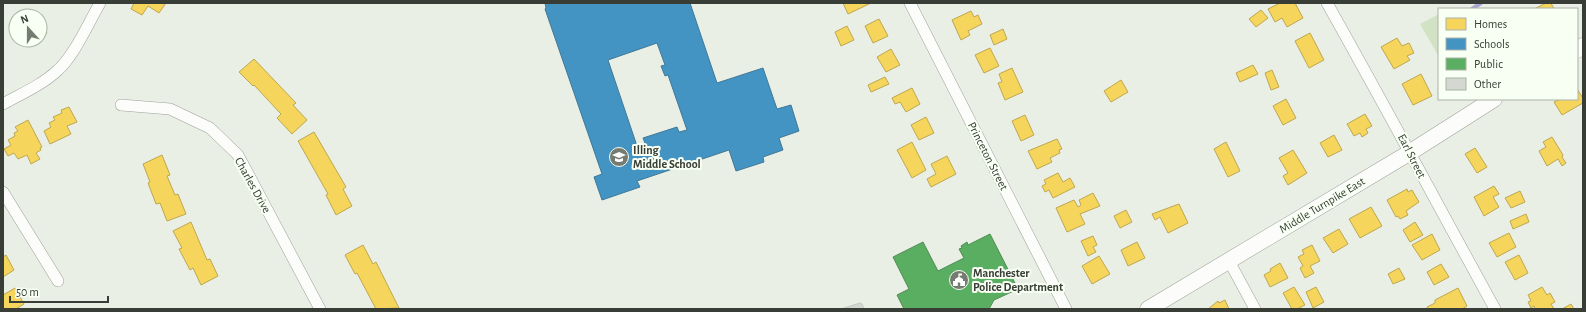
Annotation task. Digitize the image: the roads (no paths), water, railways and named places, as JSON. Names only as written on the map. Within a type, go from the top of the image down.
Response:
[{"type":"main road","name":"Middle Turnpike East","points":[[1148,309],[1409,153],[1492,100]]},
{"type":"street","points":[[3,104],[40,84],[59,70],[77,44],[100,3]]},
{"type":"street","name":"Princeton Street","points":[[910,3],[1066,309]]},
{"type":"street","name":"Earl Street","points":[[1327,3],[1396,125],[1409,153],[1495,309]]},
{"type":"street","name":"Charles Drive","points":[[121,105],[170,109],[210,128],[238,155],[320,309]]},
{"type":"street","points":[[3,192],[58,281]]},
{"type":"street","points":[[1228,262],[1255,309]]},
{"type":"waterway","points":[[1474,8],[1481,3]]},
{"type":"place","name":"Illing Middle School","points":[[619,157]]},
{"type":"place","name":"Manchester Police Department","points":[[959,280]]}]
